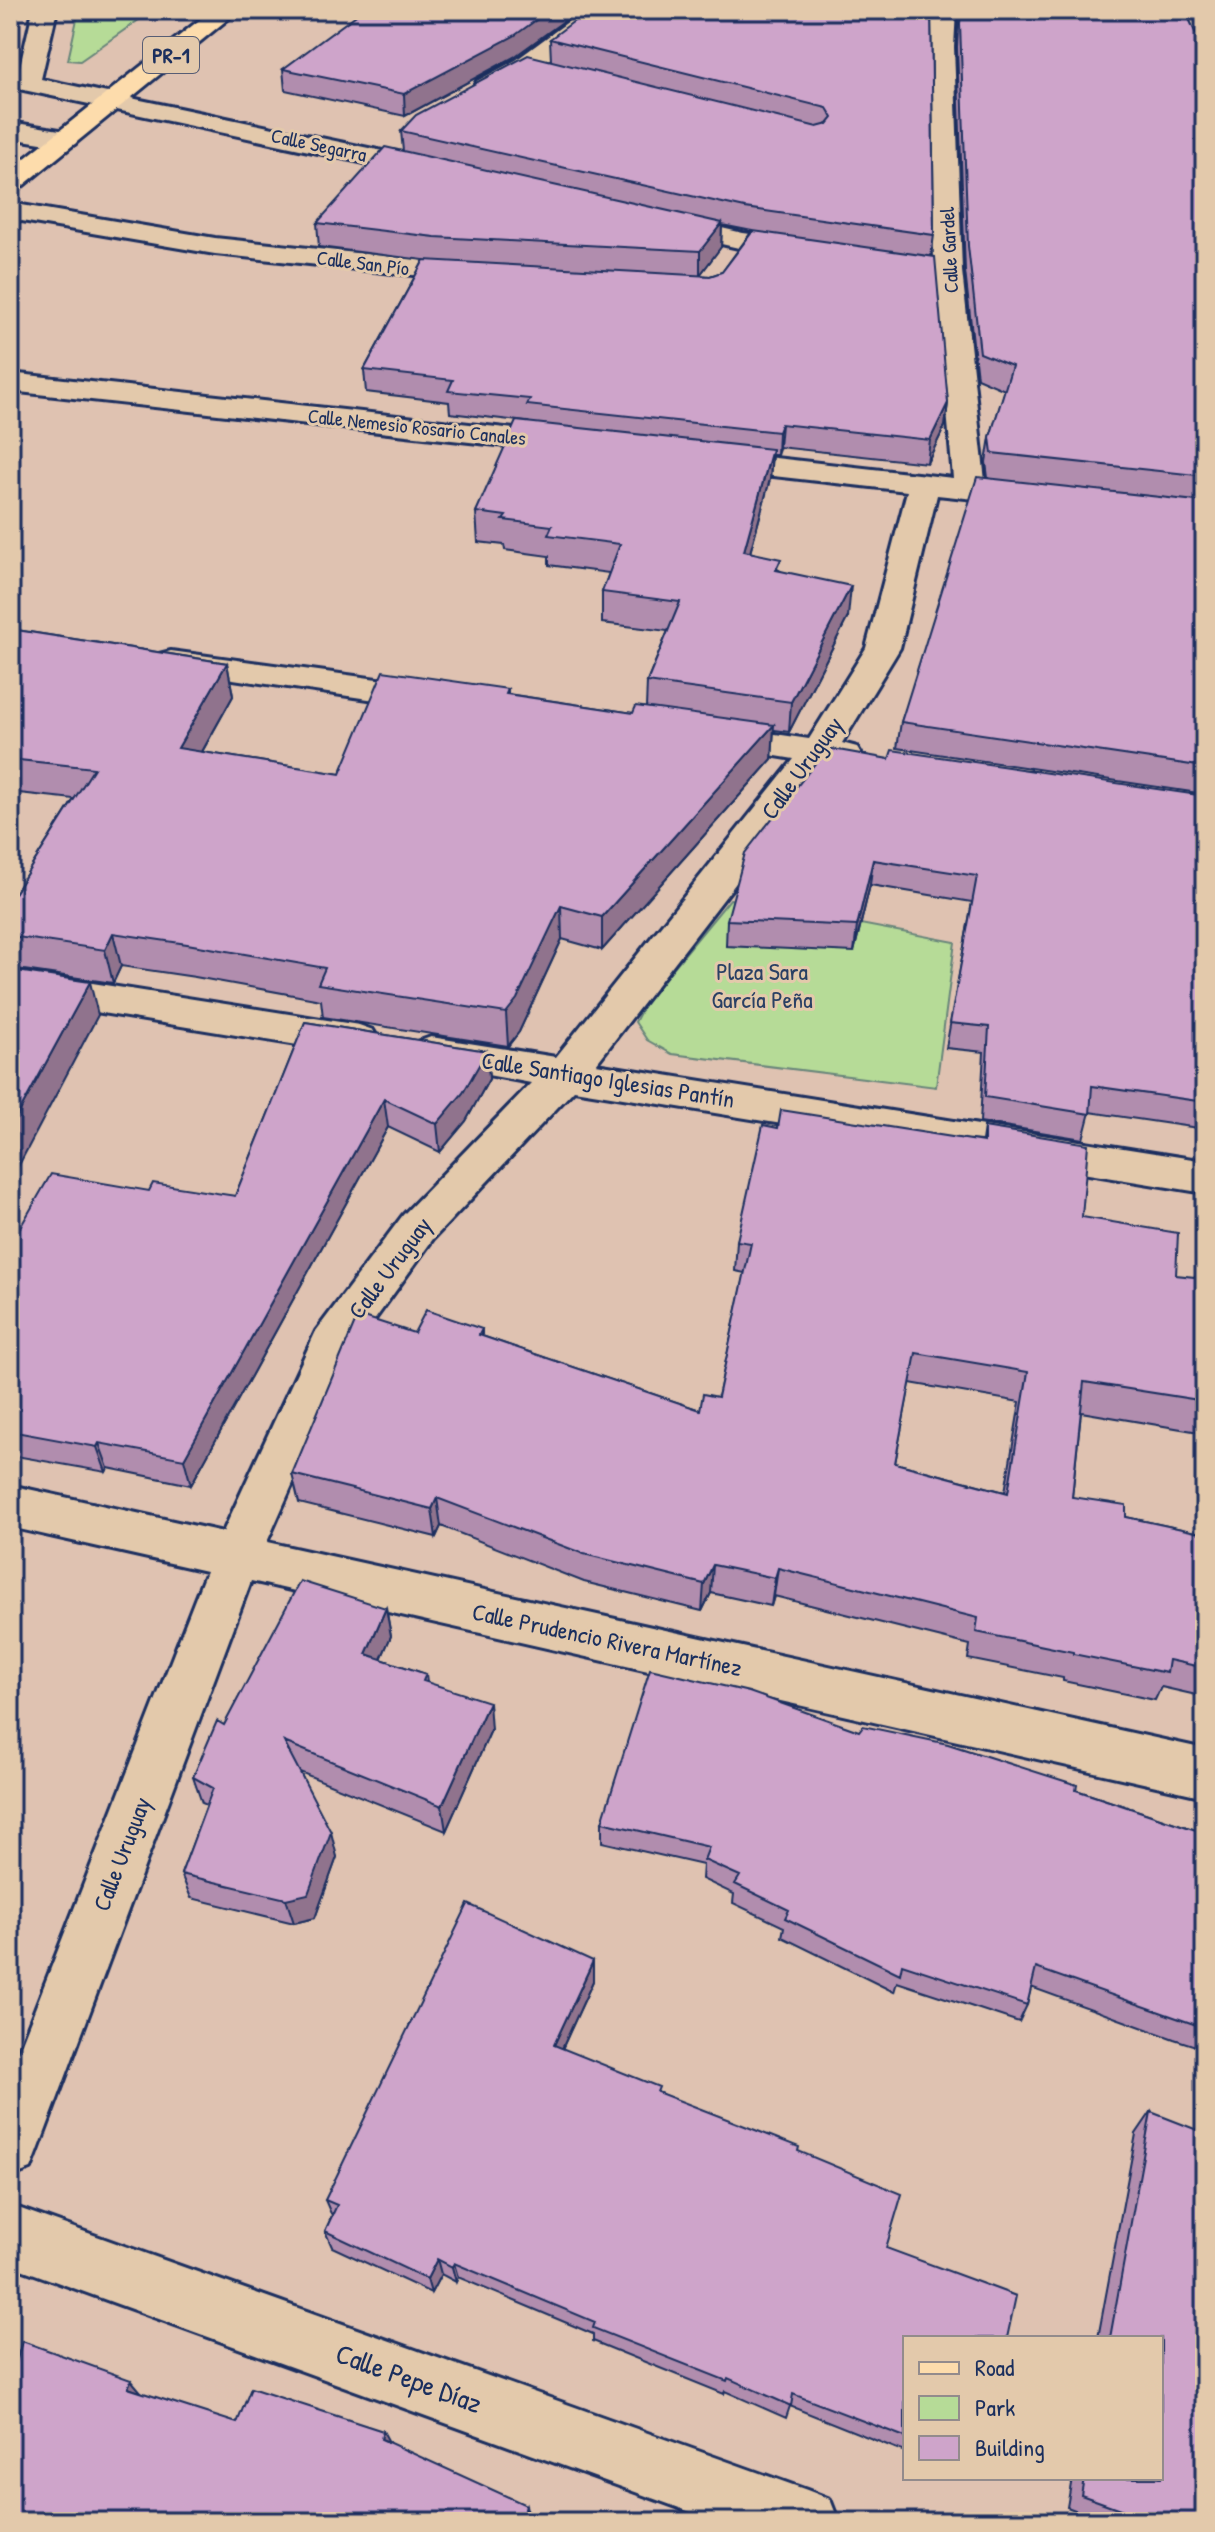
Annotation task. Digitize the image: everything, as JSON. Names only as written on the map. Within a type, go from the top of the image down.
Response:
[{"type":"main road","name":"PR-1","points":[[10,183],[227,10]]},
{"type":"street","name":"Calle Segarra","points":[[45,10],[28,84],[467,178]]},
{"type":"street","points":[[469,95],[525,65],[599,10]]},
{"type":"street","name":"Calle Gardel","points":[[944,10],[942,47],[948,271],[970,489]]},
{"type":"street","points":[[525,65],[556,73]]},
{"type":"street","points":[[10,130],[66,139]]},
{"type":"street","points":[[360,153],[387,139]]},
{"type":"street","name":"Calle San Pío","points":[[10,211],[215,246],[436,272],[512,276]]},
{"type":"street","points":[[636,216],[743,241],[822,252]]},
{"type":"street","points":[[726,264],[743,241]]},
{"type":"street","points":[[853,257],[948,271]]},
{"type":"street","name":"Calle Nemesio Rosario Canales","points":[[10,382],[593,447]]},
{"type":"street","points":[[688,458],[1064,499]]},
{"type":"street","name":"Calle Uruguay","points":[[10,2148],[235,1558],[332,1344],[418,1227],[565,1074],[819,751],[883,648],[924,484]]},
{"type":"street","points":[[134,656],[461,702]]},
{"type":"street","points":[[679,732],[881,760]]},
{"type":"street","name":"Calle Santiago Iglesias Pantín","points":[[10,984],[1205,1177]]},
{"type":"street","name":"Calle Prudencio Rivera Martínez","points":[[10,1506],[1205,1773]]},
{"type":"street","name":"Calle Pepe Díaz","points":[[10,2235],[807,2522]]},
{"type":"green space","points":[[79,10],[153,10],[80,61],[68,60]]},
{"type":"green space","name":"Plaza Sara García Peña","points":[[730,899],[955,942],[936,1087],[672,1054],[647,1040],[635,1022],[646,1001]]},
{"type":"building","points":[[363,10],[550,10],[514,36],[404,94],[283,69]]},
{"type":"building","points":[[589,10],[931,10],[934,235],[745,208],[401,131],[416,115],[528,55],[817,127],[828,124],[833,118],[827,108],[550,39]]},
{"type":"building","points":[[961,10],[1185,10],[1196,34],[1205,35],[1205,476],[992,453],[990,437],[1012,366],[980,353],[968,246]]},
{"type":"building","points":[[385,147],[722,223],[700,251],[435,237],[317,223]]},
{"type":"building","points":[[753,231],[935,257],[948,403],[930,440],[781,424],[778,432],[527,405],[530,399],[448,391],[453,380],[364,370],[424,260],[710,276],[722,272]]},
{"type":"building","points":[[516,421],[772,449],[744,551],[781,559],[776,570],[851,586],[791,702],[647,682],[680,602],[602,592],[620,544],[548,535],[552,526],[503,520],[506,516],[476,512]]},
{"type":"building","points":[[977,477],[1205,502],[1205,767],[901,722]]},
{"type":"building","points":[[10,629],[227,663],[178,748],[340,774],[383,671],[508,689],[506,694],[633,713],[636,706],[774,725],[602,917],[561,906],[517,999],[506,1013],[318,984],[325,968],[187,944],[113,933],[105,950],[10,936],[10,900],[94,768],[10,759]]},
{"type":"building","points":[[827,748],[889,759],[892,750],[1205,796],[1205,1102],[1092,1086],[1090,1114],[985,1097],[989,1027],[950,1023],[977,876],[873,860],[857,926],[727,920],[745,853]]},
{"type":"building","points":[[10,970],[90,982],[10,1129]]},
{"type":"building","points":[[305,1022],[487,1051],[463,1093],[437,1124],[384,1099],[184,1459],[10,1431],[10,1245],[51,1174],[149,1191],[153,1183],[235,1196]]},
{"type":"building","points":[[781,1110],[984,1142],[984,1127],[1088,1144],[1082,1217],[1178,1233],[1176,1275],[1204,1278],[1205,1401],[1084,1382],[1072,1497],[1126,1505],[1126,1517],[1205,1534],[1205,1668],[1169,1660],[1167,1673],[976,1632],[978,1618],[778,1568],[775,1578],[713,1565],[704,1584],[584,1554],[437,1498],[432,1509],[292,1474],[358,1315],[414,1333],[426,1310],[482,1329],[479,1335],[700,1410],[703,1394],[718,1397],[751,1243],[737,1241],[763,1125],[778,1128]],"holes":[[[916,1353],[1028,1372],[1008,1493],[895,1463]]]},
{"type":"building","points":[[300,1581],[386,1608],[366,1654],[426,1674],[423,1681],[489,1702],[442,1806],[284,1742],[331,1832],[308,1894],[286,1899],[181,1874],[213,1788],[193,1777],[217,1721],[224,1725]]},
{"type":"building","points":[[650,1669],[749,1692],[859,1731],[863,1726],[948,1744],[1077,1785],[1076,1790],[1205,1833],[1205,2028],[1036,1968],[1027,2005],[902,1964],[900,1974],[785,1918],[789,1910],[735,1884],[740,1876],[704,1860],[709,1847],[602,1822]]},
{"type":"building","points":[[468,1904],[593,1961],[554,2045],[659,2087],[657,2092],[799,2147],[798,2151],[902,2194],[886,2248],[1016,2296],[1007,2336],[903,2336],[903,2436],[793,2394],[791,2406],[728,2378],[727,2381],[593,2328],[595,2322],[454,2263],[452,2267],[437,2259],[427,2279],[325,2231],[337,2205],[325,2200]]},
{"type":"building","points":[[1151,2112],[1205,2133],[1205,2522],[1120,2522],[1123,2510],[1081,2495],[1084,2480],[1163,2480],[1163,2336],[1110,2336]]},
{"type":"building","points":[[22,2341],[131,2380],[128,2388],[237,2423],[251,2388],[383,2431],[381,2439],[526,2505],[521,2518],[532,2522],[10,2522],[10,2385]]}]
